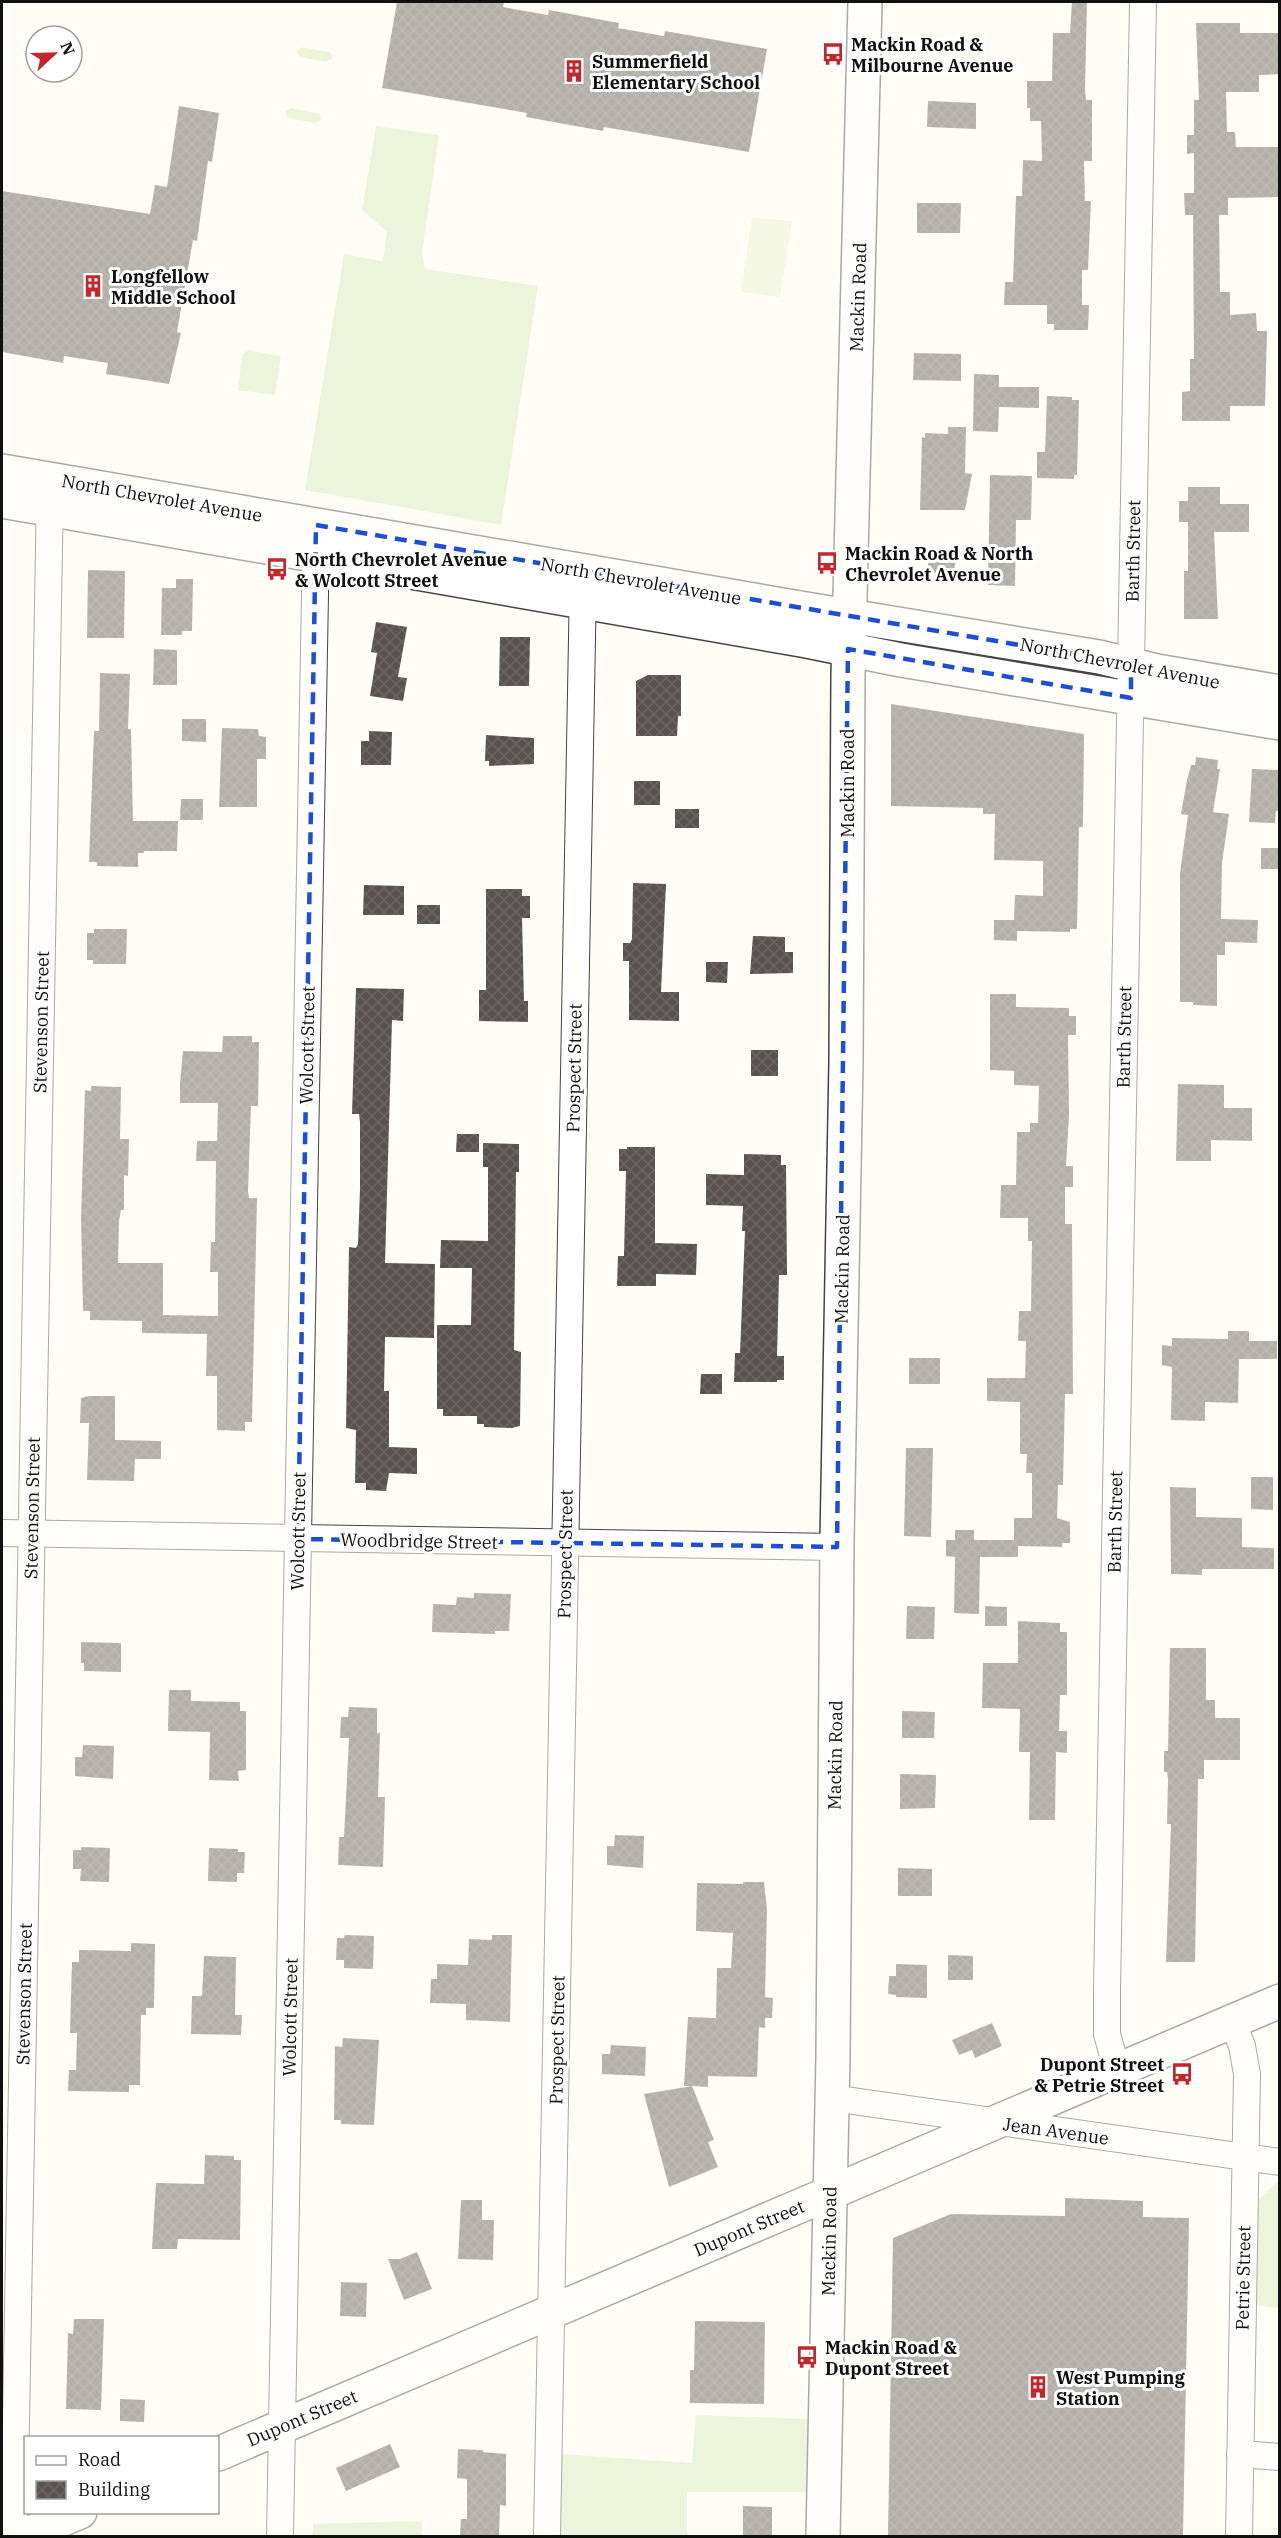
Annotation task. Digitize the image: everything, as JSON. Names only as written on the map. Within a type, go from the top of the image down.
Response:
[{"type":"street","name":"Mackin Road","points":[[823,2536],[832,2098],[837,1547],[846,1062],[848,649],[865,2]]},
{"type":"street","name":"Barth Street","points":[[1117,2070],[1107,2034],[1107,1990],[1143,2]]},
{"type":"street","name":"North Chevrolet Avenue","points":[[2,471],[50,495],[316,541],[583,586],[849,616],[1280,692]]},
{"type":"street","name":"North Chevrolet Avenue","points":[[2,501],[50,495]]},
{"type":"street","name":"Stevenson Street","points":[[14,2536],[50,495]]},
{"type":"street","name":"Wolcott Street","points":[[280,2536],[316,541]]},
{"type":"street","name":"North Chevrolet Avenue","points":[[583,586],[848,649],[1280,723]]},
{"type":"street","name":"Prospect Street","points":[[547,2536],[583,586]]},
{"type":"street","name":"Woodbridge Street","points":[[2,1533],[837,1547]]},
{"type":"street","name":"Dupont Street","points":[[219,2454],[1280,2001]]},
{"type":"street","name":"Petrie Street","points":[[1232,2021],[1242,2046],[1246,2067],[1239,2536]]},
{"type":"street","name":"Jean Avenue","points":[[832,2098],[1280,2162]]},
{"type":"street","points":[[1240,2454],[1280,2457]]},
{"type":"street","points":[[23,2536],[75,2514]]},
{"type":"highlighted area","points":[[316,525],[1131,664],[1131,698],[848,649],[837,1547],[298,1539]]},
{"type":"green space","points":[[302,47],[330,52],[333,58],[326,62],[300,57],[296,51]]},
{"type":"green space","points":[[291,108],[320,114],[321,120],[315,123],[288,118],[285,112]]},
{"type":"green space","points":[[376,126],[439,135],[422,253],[425,269],[538,286],[501,525],[305,490],[344,254],[383,261],[387,232],[362,210]]},
{"type":"green space","points":[[752,218],[792,221],[780,297],[741,292]]},
{"type":"green space","points":[[248,350],[281,356],[275,395],[238,390],[242,355]]},
{"type":"green space","points":[[1279,2180],[1279,2308],[1253,2305],[1258,2200]]},
{"type":"green space","points":[[696,2415],[808,2419],[810,2492],[687,2492],[687,2536],[561,2536],[561,2454],[692,2463]]},
{"type":"green space","points":[[422,2521],[422,2536],[313,2536],[313,2524]]},
{"type":"building","name":"Summerfield Elementary School","points":[[397,2],[504,2],[503,7],[548,15],[549,10],[619,23],[618,28],[664,36],[665,31],[767,49],[749,152],[604,127],[603,131],[526,117],[527,113],[382,88]]},
{"type":"building","points":[[1072,2],[1087,2],[1085,89],[1086,100],[1092,100],[1092,161],[1084,161],[1085,201],[1091,201],[1088,270],[1082,270],[1082,305],[1089,305],[1088,330],[1054,330],[1054,324],[1047,324],[1047,305],[1004,305],[1005,282],[1013,282],[1016,196],[1022,196],[1023,160],[1042,161],[1041,121],[1030,121],[1030,108],[1027,108],[1027,81],[1052,81],[1053,33],[1070,33]]},
{"type":"building","points":[[1196,23],[1240,23],[1240,33],[1280,33],[1280,74],[1259,75],[1259,92],[1226,92],[1227,132],[1235,132],[1236,147],[1280,147],[1280,197],[1228,198],[1228,215],[1219,215],[1220,292],[1230,292],[1230,315],[1256,313],[1257,331],[1267,331],[1265,406],[1230,406],[1230,421],[1182,421],[1182,392],[1190,391],[1190,359],[1194,359],[1193,215],[1185,215],[1184,193],[1194,193],[1194,153],[1187,154],[1187,135],[1194,135],[1194,100],[1199,100]]},
{"type":"building","points":[[928,101],[976,103],[976,129],[927,127]]},
{"type":"building","name":"Longfellow Middle School","points":[[179,106],[219,113],[212,162],[208,161],[197,241],[193,240],[177,332],[181,333],[169,384],[106,374],[108,363],[64,356],[63,363],[2,352],[2,191],[150,214],[155,185],[167,187]]},
{"type":"building","points":[[917,203],[961,203],[960,233],[917,233]]},
{"type":"building","points":[[914,353],[961,354],[961,381],[913,380]]},
{"type":"building","points":[[974,374],[999,375],[999,387],[1039,387],[1039,408],[999,407],[998,432],[973,431]]},
{"type":"building","points":[[1047,396],[1072,397],[1072,400],[1079,400],[1077,475],[1074,475],[1074,479],[1037,478],[1037,452],[1045,452]]},
{"type":"building","points":[[948,427],[966,427],[965,473],[972,474],[965,510],[920,510],[922,437],[925,438],[925,433],[948,434]]},
{"type":"building","points":[[990,475],[1032,476],[1031,520],[1016,520],[1015,586],[988,585]]},
{"type":"building","points":[[1188,487],[1220,487],[1220,504],[1249,504],[1249,532],[1214,532],[1218,619],[1184,619],[1184,571],[1188,571],[1188,522],[1179,522],[1179,501],[1188,501]]},
{"type":"building","points":[[931,549],[957,554],[953,576],[927,571]]},
{"type":"building","points":[[88,570],[125,571],[124,638],[87,638]]},
{"type":"building","points":[[176,579],[193,579],[192,631],[182,631],[182,635],[161,635],[162,588],[176,588]]},
{"type":"building","points":[[376,622],[407,627],[398,677],[407,678],[403,701],[370,696],[377,653],[371,652]]},
{"type":"building","points":[[500,637],[530,637],[529,686],[499,686]]},
{"type":"building","points":[[154,649],[177,650],[177,685],[153,685]]},
{"type":"building","points":[[100,673],[130,674],[128,729],[131,729],[133,821],[178,821],[177,851],[138,853],[138,867],[97,866],[97,862],[89,862],[94,731],[99,731]]},
{"type":"building","points":[[648,675],[681,675],[681,716],[678,716],[677,736],[636,736],[636,681]]},
{"type":"building","points":[[891,704],[1084,734],[1083,827],[1079,827],[1077,929],[1070,929],[1070,932],[1017,931],[1017,941],[994,940],[994,920],[1014,920],[1015,895],[1043,896],[1043,861],[994,860],[995,814],[983,814],[983,808],[891,806]]},
{"type":"building","points":[[182,719],[206,719],[206,742],[182,741]]},
{"type":"building","points":[[222,728],[258,729],[259,736],[266,737],[266,759],[257,759],[257,807],[219,807]]},
{"type":"building","points":[[369,731],[392,732],[391,765],[361,765],[361,741],[369,741]]},
{"type":"building","points":[[486,735],[534,738],[534,764],[489,766],[489,761],[485,761]]},
{"type":"building","points":[[1196,757],[1218,760],[1217,769],[1220,769],[1213,812],[1229,814],[1222,863],[1221,919],[1258,920],[1257,943],[1225,942],[1225,955],[1217,955],[1217,1006],[1180,1002],[1180,873],[1188,815],[1181,814],[1187,780],[1191,765],[1195,765]]},
{"type":"building","points":[[1252,769],[1280,770],[1280,811],[1276,811],[1275,823],[1249,822]]},
{"type":"building","points":[[634,781],[660,781],[660,805],[634,805]]},
{"type":"building","points":[[181,799],[203,799],[203,820],[180,820]]},
{"type":"building","points":[[675,809],[699,809],[699,828],[675,828]]},
{"type":"building","points":[[1261,848],[1280,848],[1280,869],[1261,869]]},
{"type":"building","points":[[633,883],[666,884],[661,992],[679,992],[679,1021],[629,1020],[629,961],[623,961],[623,943],[630,943],[632,939]]},
{"type":"building","points":[[364,885],[404,886],[404,915],[363,915]]},
{"type":"building","points":[[486,889],[522,889],[522,896],[530,896],[530,918],[522,918],[524,1001],[528,1001],[528,1022],[479,1021],[479,990],[486,990]]},
{"type":"building","points":[[417,905],[440,905],[440,924],[417,924]]},
{"type":"building","points":[[94,929],[127,929],[126,964],[93,964],[93,960],[87,960],[87,933],[94,933]]},
{"type":"building","points":[[753,936],[785,937],[785,952],[793,952],[793,973],[750,974]]},
{"type":"building","points":[[706,962],[728,962],[727,983],[706,982]]},
{"type":"building","points":[[356,988],[404,989],[403,1021],[392,1020],[385,1263],[435,1264],[434,1338],[385,1337],[384,1391],[389,1391],[389,1447],[417,1448],[417,1474],[389,1473],[386,1491],[366,1490],[366,1483],[355,1483],[356,1430],[346,1428],[349,1247],[356,1248],[358,1244],[360,1190],[360,1122],[359,1114],[352,1114]]},
{"type":"building","points":[[990,994],[1016,994],[1016,1007],[1069,1008],[1069,1016],[1076,1016],[1076,1035],[1068,1035],[1069,1115],[1066,1166],[1073,1166],[1073,1187],[1065,1187],[1065,1224],[1072,1224],[1073,1394],[1065,1394],[1063,1485],[1058,1485],[1057,1518],[1070,1522],[1070,1543],[1062,1543],[1062,1547],[1018,1546],[1018,1557],[980,1557],[979,1614],[954,1613],[955,1557],[946,1556],[946,1540],[955,1540],[955,1530],[974,1530],[974,1540],[1014,1540],[1014,1518],[1032,1518],[1032,1473],[1026,1473],[1027,1454],[1020,1454],[1020,1402],[987,1401],[987,1378],[1025,1378],[1026,1341],[1018,1341],[1019,1311],[1031,1311],[1032,1241],[1028,1241],[1028,1218],[1000,1218],[1001,1185],[1016,1185],[1017,1132],[1030,1132],[1030,1123],[1038,1123],[1039,1086],[1014,1085],[1014,1071],[990,1070]]},
{"type":"building","points":[[223,1036],[252,1036],[252,1042],[259,1042],[258,1106],[251,1106],[248,1191],[249,1198],[257,1198],[252,1422],[245,1422],[245,1431],[217,1430],[217,1376],[206,1376],[207,1334],[142,1333],[142,1321],[90,1320],[90,1311],[83,1311],[81,1218],[85,1090],[91,1091],[91,1086],[121,1087],[120,1139],[129,1139],[128,1176],[124,1175],[124,1210],[121,1210],[119,1221],[118,1263],[163,1263],[163,1315],[218,1316],[218,1272],[210,1272],[211,1242],[215,1242],[216,1161],[196,1161],[197,1141],[217,1141],[218,1103],[180,1103],[180,1083],[183,1051],[222,1052]]},
{"type":"building","points":[[751,1050],[778,1050],[778,1076],[751,1076]]},
{"type":"building","points":[[1178,1084],[1224,1085],[1224,1108],[1252,1108],[1252,1141],[1211,1140],[1211,1161],[1176,1161]]},
{"type":"building","points":[[457,1134],[479,1134],[479,1152],[456,1152]]},
{"type":"building","points":[[483,1143],[519,1144],[519,1172],[516,1172],[514,1350],[521,1352],[520,1426],[512,1428],[484,1427],[484,1424],[477,1424],[477,1416],[443,1416],[443,1409],[437,1409],[437,1325],[471,1325],[472,1268],[440,1268],[441,1240],[488,1241],[488,1167],[483,1167]]},
{"type":"building","points":[[627,1147],[655,1147],[655,1243],[697,1244],[696,1275],[656,1274],[656,1286],[617,1286],[618,1256],[624,1256],[626,1171],[619,1171],[619,1149],[627,1149]]},
{"type":"building","points":[[744,1154],[781,1155],[781,1165],[786,1165],[787,1275],[779,1275],[777,1356],[784,1356],[784,1380],[777,1380],[777,1382],[734,1382],[735,1353],[740,1353],[745,1231],[742,1231],[743,1206],[706,1205],[706,1174],[744,1175]]},
{"type":"building","points":[[1228,1331],[1249,1331],[1249,1341],[1277,1341],[1277,1359],[1239,1359],[1238,1403],[1205,1402],[1205,1421],[1171,1420],[1172,1367],[1162,1365],[1162,1345],[1172,1346],[1172,1338],[1228,1339]]},
{"type":"building","points":[[909,1358],[940,1358],[940,1384],[909,1384]]},
{"type":"building","points":[[701,1374],[722,1374],[722,1394],[700,1394]]},
{"type":"building","points":[[115,1396],[115,1440],[161,1441],[161,1459],[135,1459],[134,1481],[87,1480],[89,1423],[80,1423],[81,1398]]},
{"type":"building","points":[[906,1448],[933,1448],[931,1537],[904,1536]]},
{"type":"building","points":[[1251,1477],[1273,1477],[1273,1510],[1251,1509]]},
{"type":"building","points":[[1170,1487],[1196,1488],[1196,1517],[1242,1518],[1242,1547],[1274,1548],[1274,1569],[1202,1569],[1202,1575],[1171,1574]]},
{"type":"building","points":[[474,1593],[511,1594],[509,1631],[495,1631],[495,1634],[432,1632],[433,1604],[456,1605],[457,1597],[474,1598]]},
{"type":"building","points":[[907,1606],[935,1607],[934,1639],[906,1639]]},
{"type":"building","points":[[985,1606],[1007,1607],[1007,1626],[985,1626]]},
{"type":"building","points":[[1018,1621],[1060,1623],[1060,1632],[1067,1632],[1067,1695],[1060,1695],[1059,1731],[1067,1731],[1067,1753],[1056,1752],[1055,1820],[1029,1820],[1030,1752],[1019,1752],[1020,1709],[982,1708],[983,1663],[1018,1663]]},
{"type":"building","points":[[81,1642],[121,1643],[121,1672],[84,1671],[84,1663],[81,1663]]},
{"type":"building","points":[[1170,1648],[1206,1648],[1206,1700],[1215,1700],[1215,1718],[1240,1718],[1240,1760],[1204,1760],[1204,1779],[1198,1779],[1195,1962],[1166,1962],[1171,1824],[1167,1824],[1168,1779],[1167,1772],[1164,1772],[1164,1751],[1168,1751]]},
{"type":"building","points":[[169,1690],[191,1690],[191,1701],[240,1702],[240,1711],[246,1711],[246,1770],[238,1771],[239,1781],[209,1780],[210,1732],[168,1731]]},
{"type":"building","points":[[349,1707],[377,1708],[377,1733],[380,1733],[378,1797],[385,1797],[383,1867],[338,1865],[339,1837],[344,1837],[349,1738],[340,1738],[341,1717],[348,1717]]},
{"type":"building","points":[[902,1711],[935,1712],[934,1738],[902,1738]]},
{"type":"building","points":[[83,1745],[114,1746],[113,1779],[75,1776],[75,1757],[82,1757]]},
{"type":"building","points":[[900,1774],[936,1775],[935,1808],[900,1809]]},
{"type":"building","points":[[615,1835],[644,1836],[643,1868],[607,1865],[607,1846],[614,1846]]},
{"type":"building","points":[[81,1847],[110,1848],[109,1882],[80,1881],[81,1869],[73,1869],[73,1850],[81,1850]]},
{"type":"building","points":[[209,1848],[238,1849],[238,1852],[245,1852],[244,1873],[237,1873],[237,1882],[208,1881]]},
{"type":"building","points":[[898,1868],[932,1869],[932,1896],[898,1896]]},
{"type":"building","points":[[764,1882],[767,1909],[765,1997],[773,1998],[772,2018],[765,2018],[765,2028],[759,2027],[757,2077],[708,2076],[708,2087],[684,2086],[688,2017],[716,2018],[717,1968],[731,1968],[733,1933],[696,1931],[697,1883]]},
{"type":"building","points":[[345,1935],[374,1936],[373,1969],[344,1968],[344,1960],[336,1960],[337,1938],[344,1938]]},
{"type":"building","points":[[492,1935],[512,1935],[510,2022],[466,2020],[466,2004],[430,2003],[431,1979],[437,1979],[437,1964],[468,1965],[469,1939],[492,1940]]},
{"type":"building","points":[[131,1943],[155,1944],[154,2008],[146,2008],[146,2015],[141,2015],[140,2085],[129,2085],[129,2092],[68,2091],[69,2070],[76,2070],[77,2033],[70,2033],[72,1962],[79,1962],[79,1950],[131,1951]]},
{"type":"building","points":[[948,1955],[973,1956],[973,1980],[948,1980]]},
{"type":"building","points":[[204,1956],[236,1957],[235,2015],[242,2015],[241,2035],[191,2034],[192,1996],[202,1996]]},
{"type":"building","points":[[896,1964],[927,1965],[927,1998],[896,1997],[896,1995],[888,1994],[889,1976],[896,1976]]},
{"type":"building","points":[[992,2023],[1002,2046],[975,2058],[972,2050],[959,2055],[952,2040]]},
{"type":"building","points":[[343,2038],[379,2040],[374,2125],[341,2124],[341,2120],[334,2120],[335,2046],[342,2047]]},
{"type":"building","points":[[611,2045],[646,2047],[645,2076],[602,2074],[602,2054],[610,2054]]},
{"type":"building","points":[[692,2086],[714,2140],[708,2142],[718,2167],[669,2187],[644,2094]]},
{"type":"building","points":[[205,2155],[234,2156],[234,2160],[241,2160],[240,2240],[178,2239],[177,2249],[152,2249],[156,2183],[204,2184]]},
{"type":"building","name":"West Pumping Station","points":[[1065,2198],[1143,2201],[1143,2217],[1189,2218],[1183,2536],[888,2536],[893,2238],[951,2214],[1065,2216]]},
{"type":"building","points":[[461,2200],[482,2200],[482,2220],[494,2220],[493,2260],[458,2259]]},
{"type":"building","points":[[417,2252],[432,2289],[404,2300],[388,2259],[400,2259]]},
{"type":"building","points":[[341,2282],[367,2283],[366,2317],[340,2316]]},
{"type":"building","points":[[74,2319],[104,2319],[101,2410],[66,2409],[68,2333],[73,2334]]},
{"type":"building","points":[[695,2321],[765,2322],[764,2404],[690,2403],[690,2370],[694,2370]]},
{"type":"building","points":[[120,2399],[145,2400],[144,2422],[120,2421]]},
{"type":"building","points":[[390,2444],[400,2467],[346,2491],[336,2468]]},
{"type":"building","points":[[458,2449],[506,2454],[506,2506],[500,2505],[499,2536],[460,2536],[461,2519],[467,2519],[467,2479],[457,2478]]},
{"type":"building","points":[[743,2506],[772,2507],[772,2536],[743,2536]]},
{"type":"place","name":"Mackin Road & Milbourne Avenue","points":[[833,54]]},
{"type":"place","name":"Summerfield Elementary School","points":[[574,71]]},
{"type":"place","name":"Longfellow Middle School","points":[[93,286]]},
{"type":"place","name":"Mackin Road & North Chevrolet Avenue","points":[[827,563]]},
{"type":"place","name":"North Chevrolet Avenue & Wolcott Street","points":[[277,569]]},
{"type":"place","name":"Dupont Street & Petrie Street","points":[[1182,2074]]},
{"type":"place","name":"Mackin Road & Dupont Street","points":[[807,2357]]},
{"type":"place","name":"West Pumping Station","points":[[1038,2387]]}]
